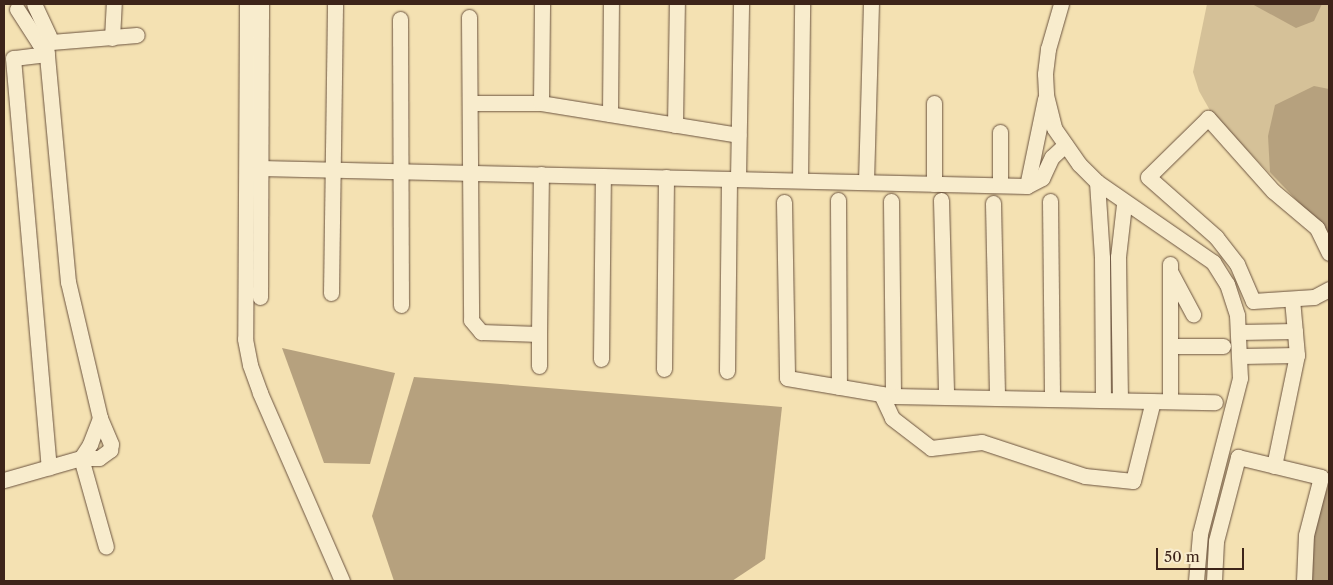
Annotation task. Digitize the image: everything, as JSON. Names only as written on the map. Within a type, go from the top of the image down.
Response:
[{"type":"street","points":[[4,480],[81,458],[90,444],[100,418],[68,282],[46,49],[49,36],[48,28],[34,4]]},
{"type":"street","points":[[112,38],[114,4]]},
{"type":"street","points":[[247,4],[245,339],[250,365],[260,393],[342,581]]},
{"type":"street","points":[[260,297],[262,4]]},
{"type":"street","points":[[541,103],[542,4]]},
{"type":"street","points":[[610,114],[611,4]]},
{"type":"street","points":[[675,124],[677,4]]},
{"type":"street","points":[[727,371],[733,179],[738,135],[741,4]]},
{"type":"street","points":[[800,180],[802,4]]},
{"type":"street","points":[[866,182],[871,4]]},
{"type":"street","points":[[1027,186],[1046,95],[1048,49],[1061,4]]},
{"type":"street","points":[[331,293],[335,5]]},
{"type":"street","points":[[15,10],[32,37],[46,49]]},
{"type":"street","points":[[469,17],[472,103],[471,320],[480,332],[539,334]]},
{"type":"street","points":[[400,19],[401,305]]},
{"type":"street","points":[[48,467],[13,58],[46,49],[137,35]]},
{"type":"street","points":[[1046,95],[1054,128],[1065,145],[1097,182],[1124,204],[1156,221],[1213,262],[1227,284],[1238,315],[1241,356],[1236,402],[1200,534],[1196,581]]},
{"type":"street","points":[[472,103],[541,103],[738,135]]},
{"type":"street","points":[[934,103],[934,184]]},
{"type":"street","points":[[1329,253],[1317,228],[1273,191],[1208,118],[1148,177],[1216,236],[1237,264],[1253,302],[1314,297],[1329,289]]},
{"type":"street","points":[[1000,132],[1000,185]]},
{"type":"street","points":[[260,168],[1027,186],[1042,178],[1052,157],[1065,145]]},
{"type":"street","points":[[539,366],[541,174]]},
{"type":"street","points":[[601,359],[603,176]]},
{"type":"street","points":[[664,369],[666,177]]},
{"type":"street","points":[[1097,182],[1102,258],[1103,400]]},
{"type":"street","points":[[838,200],[839,387]]},
{"type":"street","points":[[941,200],[946,397]]},
{"type":"street","points":[[891,201],[887,395],[892,418],[931,448],[982,442],[1085,476],[1133,481],[1153,401]]},
{"type":"street","points":[[1050,201],[1052,399]]},
{"type":"street","points":[[784,202],[787,378],[887,395],[1215,402]]},
{"type":"street","points":[[993,203],[997,398]]},
{"type":"street","points":[[1120,400],[1118,257],[1124,204]]},
{"type":"street","points":[[1170,401],[1170,268],[1193,314]]},
{"type":"street","points":[[1274,466],[1297,355],[1292,298]]},
{"type":"street","points":[[1239,332],[1295,330]]},
{"type":"street","points":[[1170,346],[1223,346]]},
{"type":"street","points":[[1241,356],[1297,355]]},
{"type":"street","points":[[1214,581],[1216,541],[1238,457],[1321,477],[1306,535],[1304,581]]},
{"type":"street","points":[[81,458],[106,547]]},
{"type":"shaded area","points":[[1207,4],[1329,4],[1329,234],[1212,114],[1199,91],[1193,72]]},
{"type":"shaded area","points":[[1252,4],[1322,4],[1314,21],[1296,28]]},
{"type":"shaded area","points":[[1314,86],[1329,89],[1329,234],[1270,172],[1268,136],[1275,105]]},
{"type":"shaded area","points":[[282,348],[395,373],[370,464],[324,463]]},
{"type":"shaded area","points":[[414,377],[782,407],[765,559],[732,581],[394,581],[372,516]]},
{"type":"shaded area","points":[[1329,483],[1329,581],[1312,581],[1311,555],[1318,515]]}]
